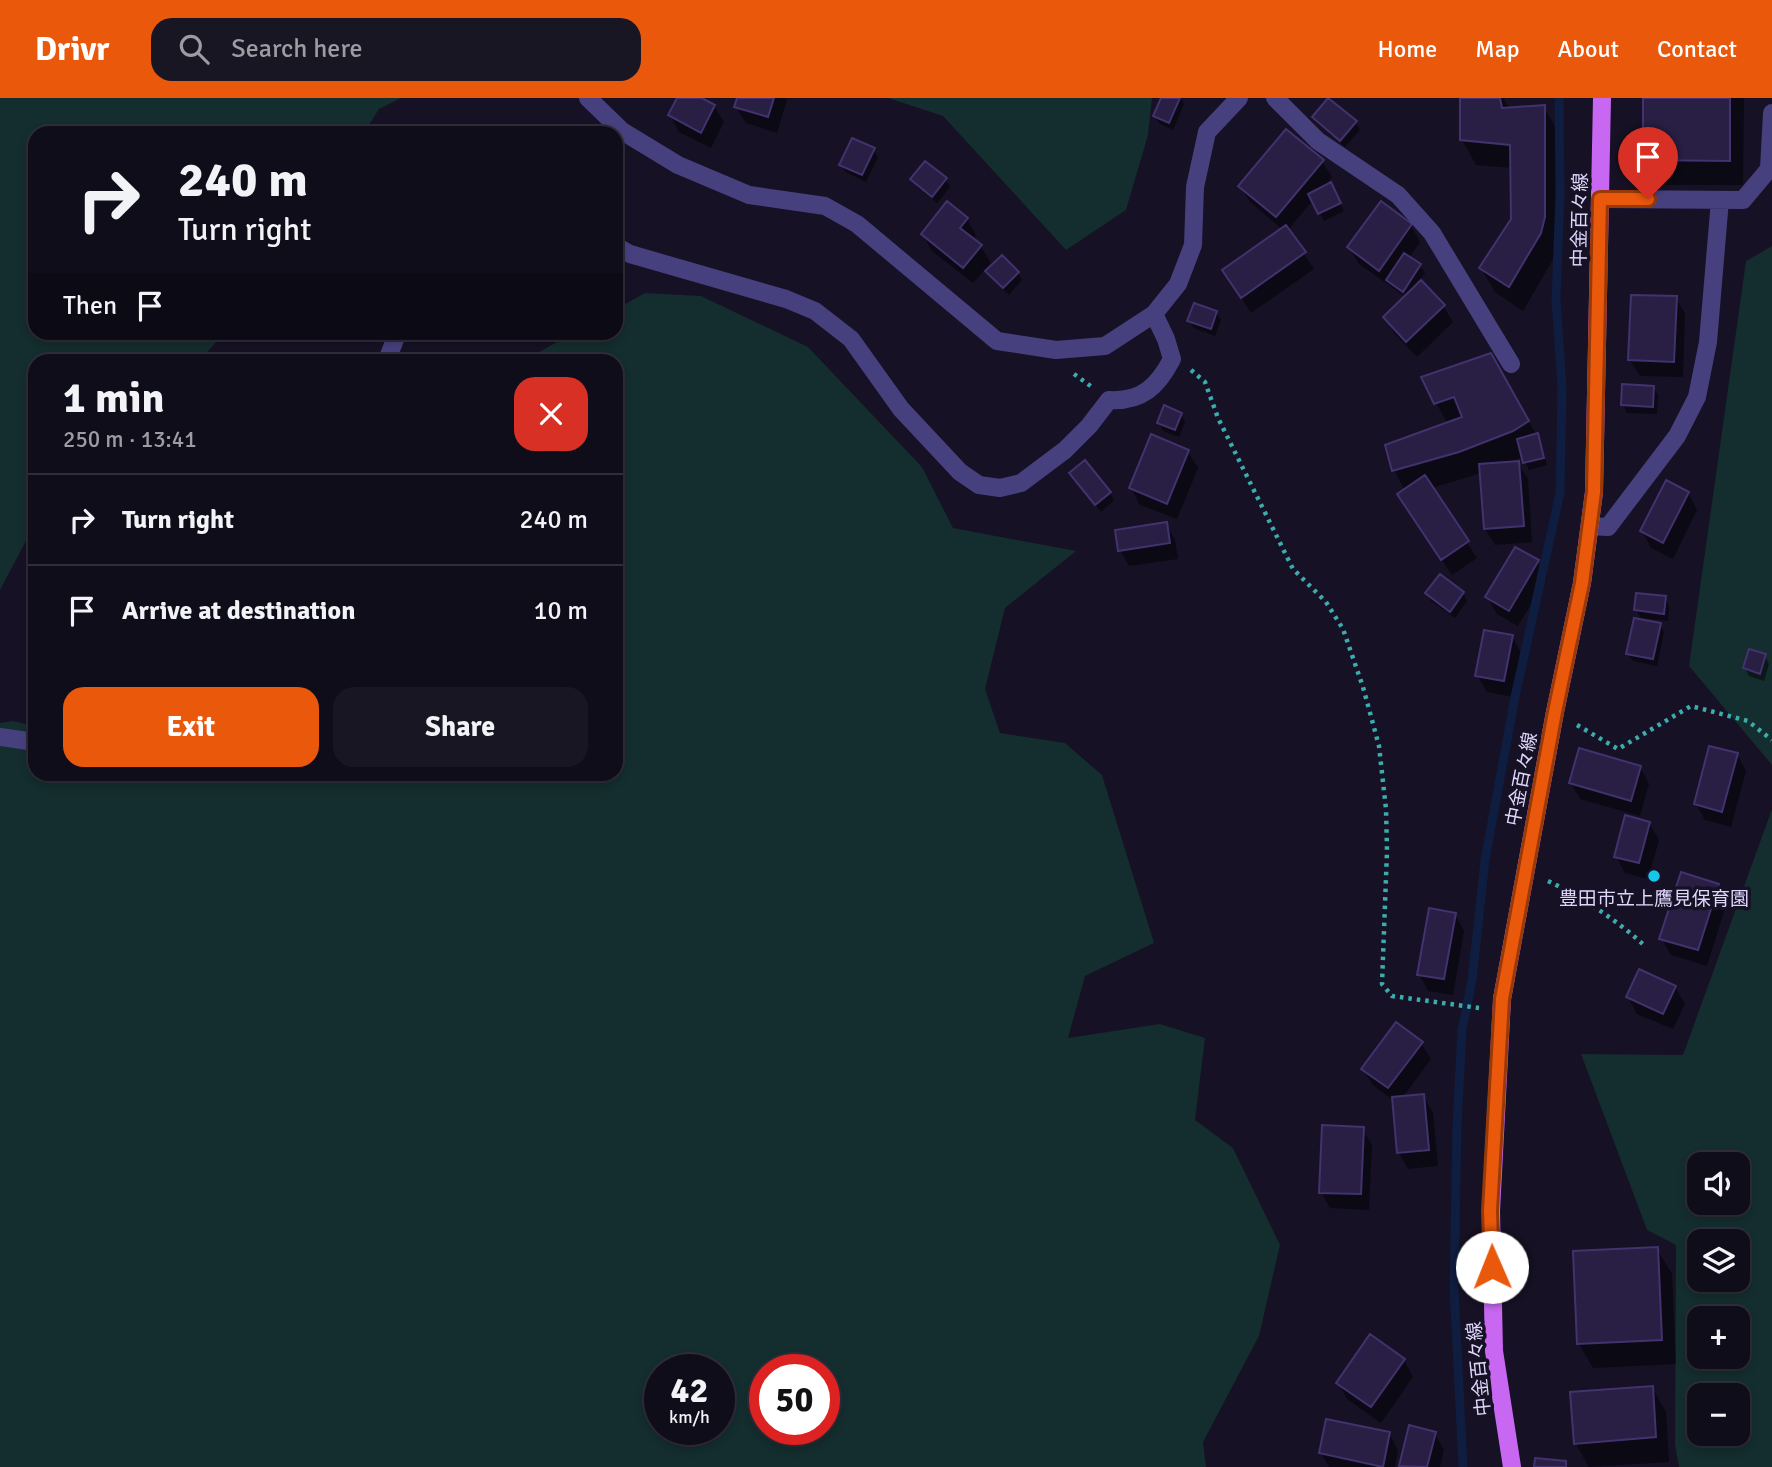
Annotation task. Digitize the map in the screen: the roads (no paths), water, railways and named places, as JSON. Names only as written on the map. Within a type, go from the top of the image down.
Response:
[{"type":"main road","name":"中金百々線","points":[[1513,1467],[1494,1351],[1490,1211],[1502,999],[1555,712],[1582,583],[1594,492],[1602,98]]},
{"type":"street","points":[[588,98],[617,126]]},
{"type":"street","points":[[623,132],[678,165],[749,195],[825,206],[858,224],[997,341],[1062,349],[1105,346],[1154,314],[1178,285],[1193,245],[1195,187],[1208,132],[1239,98]]},
{"type":"street","points":[[1275,98],[1318,141],[1398,195],[1432,233],[1511,364]]},
{"type":"street","points":[[1600,199],[1743,200],[1769,169],[1772,113]]},
{"type":"street","points":[[1590,526],[1608,527],[1677,436],[1697,397],[1709,342],[1720,200]]},
{"type":"street","points":[[623,250],[786,299],[815,311],[851,339],[901,409],[960,472],[979,485],[1000,488],[1021,483],[1065,450],[1089,426],[1109,400],[1126,401],[1143,394],[1163,376],[1172,359],[1154,314]]},
{"type":"street","points":[[0,737],[28,742]]},
{"type":"waterway","points":[[1463,1467],[1454,1288],[1462,1030],[1472,980],[1485,860],[1515,697],[1560,493],[1562,387],[1556,301],[1560,193],[1559,98]]},
{"type":"place","name":"豊田市立上鷹見保育園","points":[[1654,876]]}]
